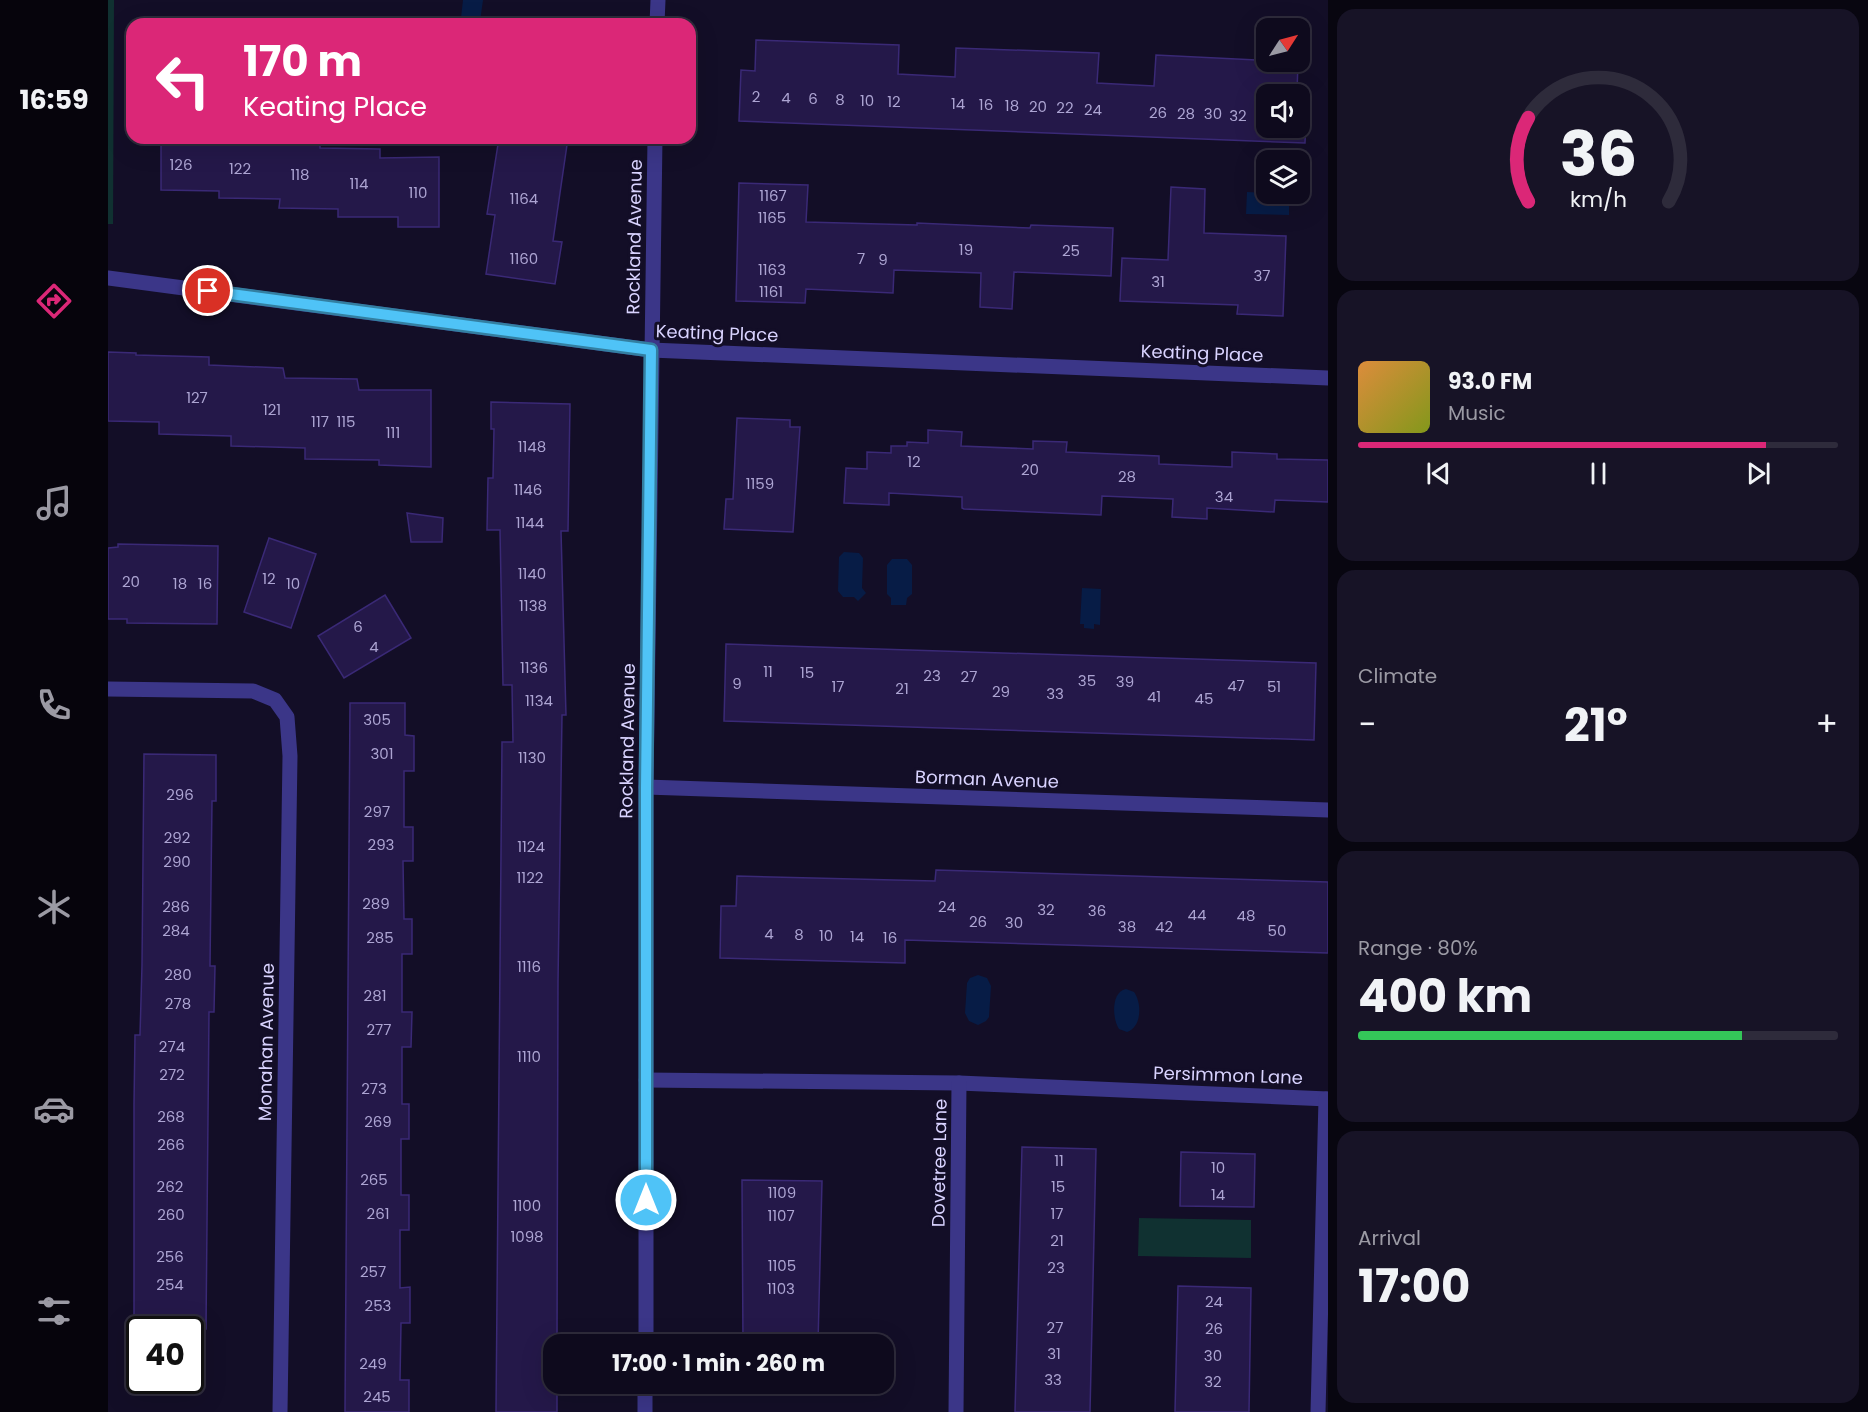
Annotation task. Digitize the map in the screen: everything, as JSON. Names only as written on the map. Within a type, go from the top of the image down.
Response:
[{"type":"street","points":[[657,0],[657,18]]},
{"type":"street","name":"Rockland Avenue","points":[[645,1334],[646,788],[655,144]]},
{"type":"street","name":"Keating Place","points":[[108,278],[651,350],[1328,378]]},
{"type":"street","name":"Monahan Avenue","points":[[108,689],[253,691],[275,700],[287,717],[290,756],[280,1412]]},
{"type":"street","name":"Borman Avenue","points":[[646,788],[1328,810]]},
{"type":"street","name":"Dovetree Lane","points":[[646,1080],[959,1083],[956,1412]]},
{"type":"street","name":"Persimmon Lane","points":[[959,1083],[1327,1099],[1318,1412]]},
{"type":"street","points":[[645,1394],[645,1412]]},
{"type":"green space","points":[[108,0],[114,0],[113,224],[108,224]]},
{"type":"green space","points":[[1139,1218],[1251,1220],[1251,1258],[1138,1256]]},
{"type":"water","points":[[463,0],[483,0],[480,18],[461,18]]},
{"type":"water","points":[[1247,192],[1256,192],[1256,204],[1289,204],[1289,215],[1246,214]]},
{"type":"water","points":[[844,552],[859,553],[863,558],[862,588],[866,593],[858,601],[854,597],[843,597],[838,591],[839,557]]},
{"type":"water","points":[[892,559],[907,559],[912,565],[912,594],[907,598],[906,605],[891,605],[891,598],[887,594],[887,565]]},
{"type":"water","points":[[1082,588],[1101,589],[1100,625],[1094,624],[1094,629],[1084,628],[1084,624],[1080,624]]},
{"type":"water","points":[[978,975],[987,978],[991,986],[989,1017],[978,1025],[969,1021],[965,1013],[967,983],[970,978]]},
{"type":"water","points":[[1126,989],[1134,992],[1139,1008],[1136,1025],[1127,1032],[1119,1029],[1114,1012],[1115,1000],[1121,991]]},
{"type":"building","points":[[756,40],[899,45],[898,74],[955,77],[956,48],[1099,53],[1097,83],[1154,86],[1156,55],[1256,60],[1256,72],[1298,72],[1297,84],[1256,84],[1256,138],[1305,138],[1305,143],[739,121],[741,70],[755,71]]},
{"type":"building","points":[[161,144],[320,144],[320,148],[380,149],[380,158],[439,157],[439,227],[398,227],[398,217],[338,217],[338,209],[279,208],[280,199],[219,198],[219,191],[161,190]]},
{"type":"building","points":[[498,144],[567,144],[553,241],[562,242],[555,284],[486,274],[495,215],[487,214]]},
{"type":"building","points":[[739,183],[808,185],[806,222],[1113,228],[1111,276],[1014,272],[1012,309],[980,307],[981,273],[894,270],[893,293],[806,289],[805,303],[736,301]]},
{"type":"building","points":[[1171,187],[1205,189],[1204,233],[1286,236],[1283,316],[1237,314],[1238,305],[1120,301],[1122,258],[1168,260]]},
{"type":"building","points":[[108,352],[209,357],[209,365],[283,368],[285,378],[357,379],[359,390],[431,390],[431,467],[379,465],[379,460],[305,459],[305,448],[231,446],[231,436],[159,434],[159,422],[108,421]]},
{"type":"building","points":[[491,402],[570,404],[568,531],[561,531],[566,715],[562,715],[558,982],[557,1334],[543,1334],[543,1394],[557,1394],[557,1412],[496,1412],[502,742],[513,742],[512,685],[503,685],[500,530],[487,530],[488,478],[493,478],[494,429],[491,429]]},
{"type":"building","points":[[737,418],[790,420],[790,427],[800,427],[793,532],[724,529],[726,499],[733,499]]},
{"type":"building","points":[[928,430],[962,432],[961,446],[1033,449],[1033,441],[1067,442],[1066,452],[1159,456],[1159,464],[1232,467],[1232,452],[1277,454],[1277,459],[1328,460],[1328,502],[1275,500],[1274,512],[1207,508],[1207,519],[1172,517],[1173,499],[1102,496],[1101,515],[964,509],[962,508],[962,497],[889,493],[889,505],[844,503],[846,468],[867,469],[867,452],[891,453],[891,446],[907,446],[907,442],[928,443]]},
{"type":"building","points":[[407,513],[443,518],[442,542],[411,542]]},
{"type":"building","points":[[269,538],[316,554],[291,628],[244,612]]},
{"type":"building","points":[[118,544],[218,546],[217,624],[127,623],[127,619],[108,619],[108,548],[118,547]]},
{"type":"building","points":[[385,595],[411,638],[344,678],[318,636]]},
{"type":"building","points":[[726,644],[1316,663],[1314,740],[724,721]]},
{"type":"building","points":[[350,703],[405,703],[405,735],[414,736],[414,771],[404,771],[404,827],[413,827],[413,861],[403,861],[404,919],[412,919],[412,954],[402,954],[402,1012],[412,1012],[411,1047],[402,1047],[402,1104],[409,1104],[409,1139],[401,1139],[401,1195],[409,1195],[409,1230],[400,1230],[400,1288],[410,1287],[410,1323],[401,1323],[400,1380],[409,1380],[409,1412],[345,1412]]},
{"type":"building","points":[[144,754],[216,755],[216,801],[212,801],[210,966],[215,966],[214,1012],[209,1012],[206,1329],[204,1329],[204,1316],[134,1316],[135,1035],[140,1035]]},
{"type":"building","points":[[936,870],[1328,882],[1328,953],[905,940],[905,963],[720,958],[721,906],[736,906],[737,876],[935,881]]},
{"type":"building","points":[[1022,1147],[1096,1149],[1090,1412],[1015,1412]]},
{"type":"building","points":[[1181,1152],[1255,1154],[1254,1207],[1180,1206]]},
{"type":"building","points":[[742,1180],[822,1181],[818,1334],[743,1334]]},
{"type":"building","points":[[1178,1286],[1251,1288],[1249,1412],[1175,1412]]},
{"type":"route","points":[[208,291],[651,350],[646,788],[646,1200]]}]
